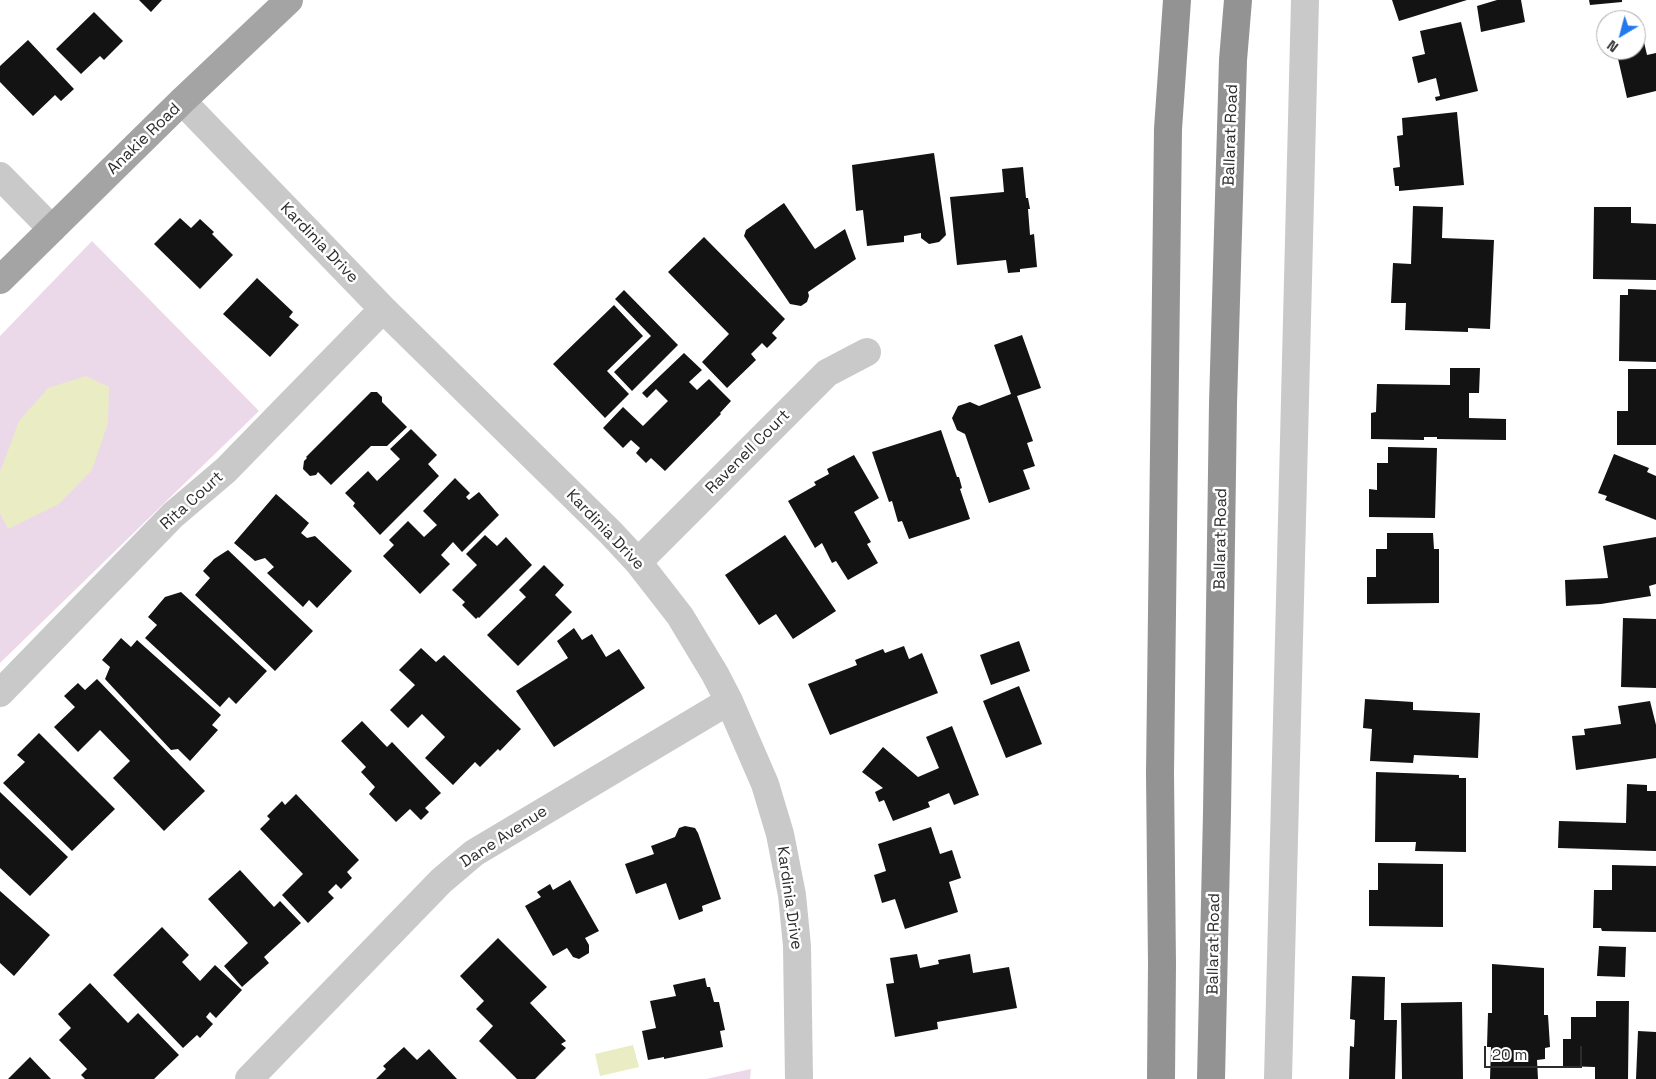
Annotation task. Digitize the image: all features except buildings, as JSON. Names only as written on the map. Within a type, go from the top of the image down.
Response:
[{"type":"highway","points":[[1162,1079],[1160,773],[1168,129],[1177,0]]},
{"type":"highway","name":"Ballarat Road","points":[[1211,1079],[1223,404],[1233,60],[1238,0]]},
{"type":"main road","name":"Anakie Road","points":[[0,280],[182,101],[290,0]]},
{"type":"street","points":[[1278,1079],[1305,0]]},
{"type":"street","name":"Kardinia Drive","points":[[182,101],[383,309],[638,562],[680,616],[729,701],[774,811],[792,895],[797,946],[799,1069]]},
{"type":"street","points":[[0,176],[52,229]]},
{"type":"street","name":"Rita Court","points":[[0,693],[173,515],[226,470],[383,309]]},
{"type":"street","name":"Ravenell Court","points":[[638,562],[827,373],[866,352]]},
{"type":"street","name":"Dane Avenue","points":[[249,1079],[441,881],[474,852],[729,701]]},
{"type":"shaded area","points":[[92,241],[259,411],[0,663],[0,336]]},
{"type":"shaded area","points":[[86,376],[109,387],[108,423],[92,470],[59,504],[8,529],[0,513],[0,472],[19,421],[48,388]]},
{"type":"shaded area","points":[[633,1045],[639,1067],[600,1076],[595,1054]]},
{"type":"shaded area","points":[[751,1069],[750,1079],[706,1079]]}]
